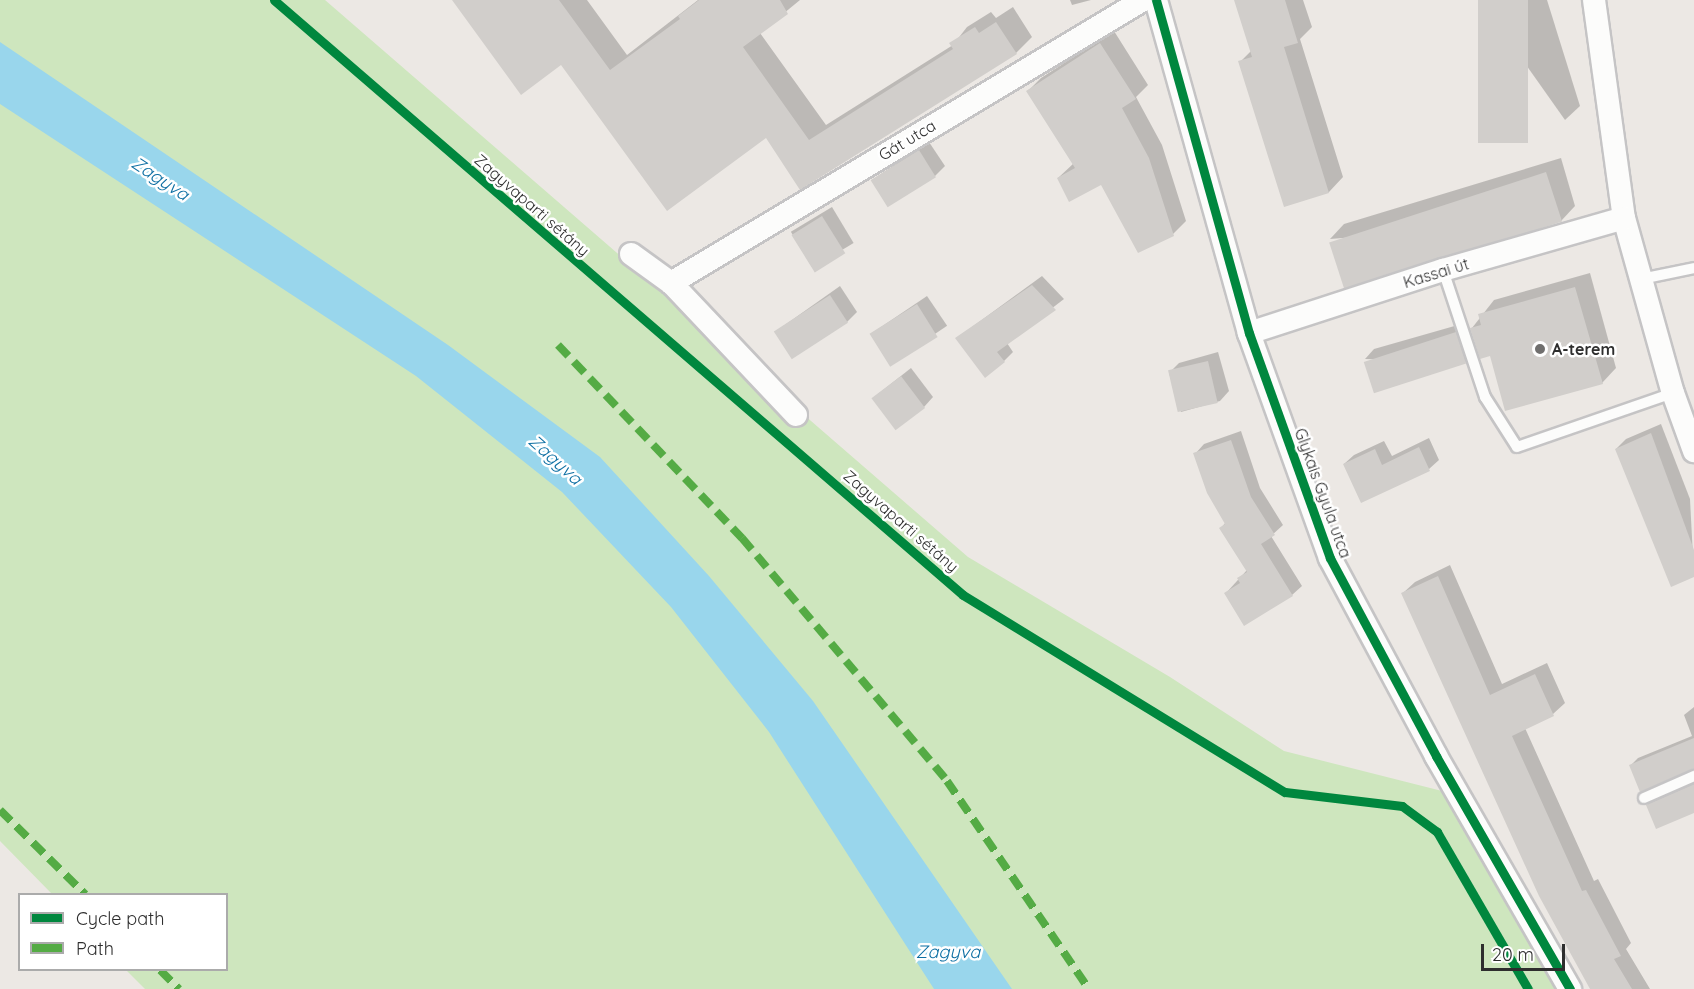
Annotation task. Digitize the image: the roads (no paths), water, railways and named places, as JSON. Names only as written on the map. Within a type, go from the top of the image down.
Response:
[{"type":"street","name":"Gát utca","points":[[671,283],[1143,0]]},
{"type":"street","name":"Glykais Gyula utca","points":[[1156,0],[1249,333],[1330,558],[1436,756],[1570,989]]},
{"type":"street","points":[[1594,0],[1624,218],[1673,393],[1694,451]]},
{"type":"street","name":"Kassai út","points":[[1249,333],[1443,270],[1624,218]]},
{"type":"street","points":[[631,254],[671,283],[796,415]]},
{"type":"lane","points":[[1641,279],[1694,268]]},
{"type":"lane","points":[[1443,270],[1485,397],[1517,447],[1673,393]]},
{"type":"lane","points":[[1644,798],[1694,776]]},
{"type":"water","name":"Zagyva","points":[[0,42],[448,345],[600,457],[709,576],[813,701],[1012,989],[934,989],[769,732],[671,607],[562,492],[416,376],[0,104]]},
{"type":"place","name":"A-terem","points":[[1540,349]]}]
